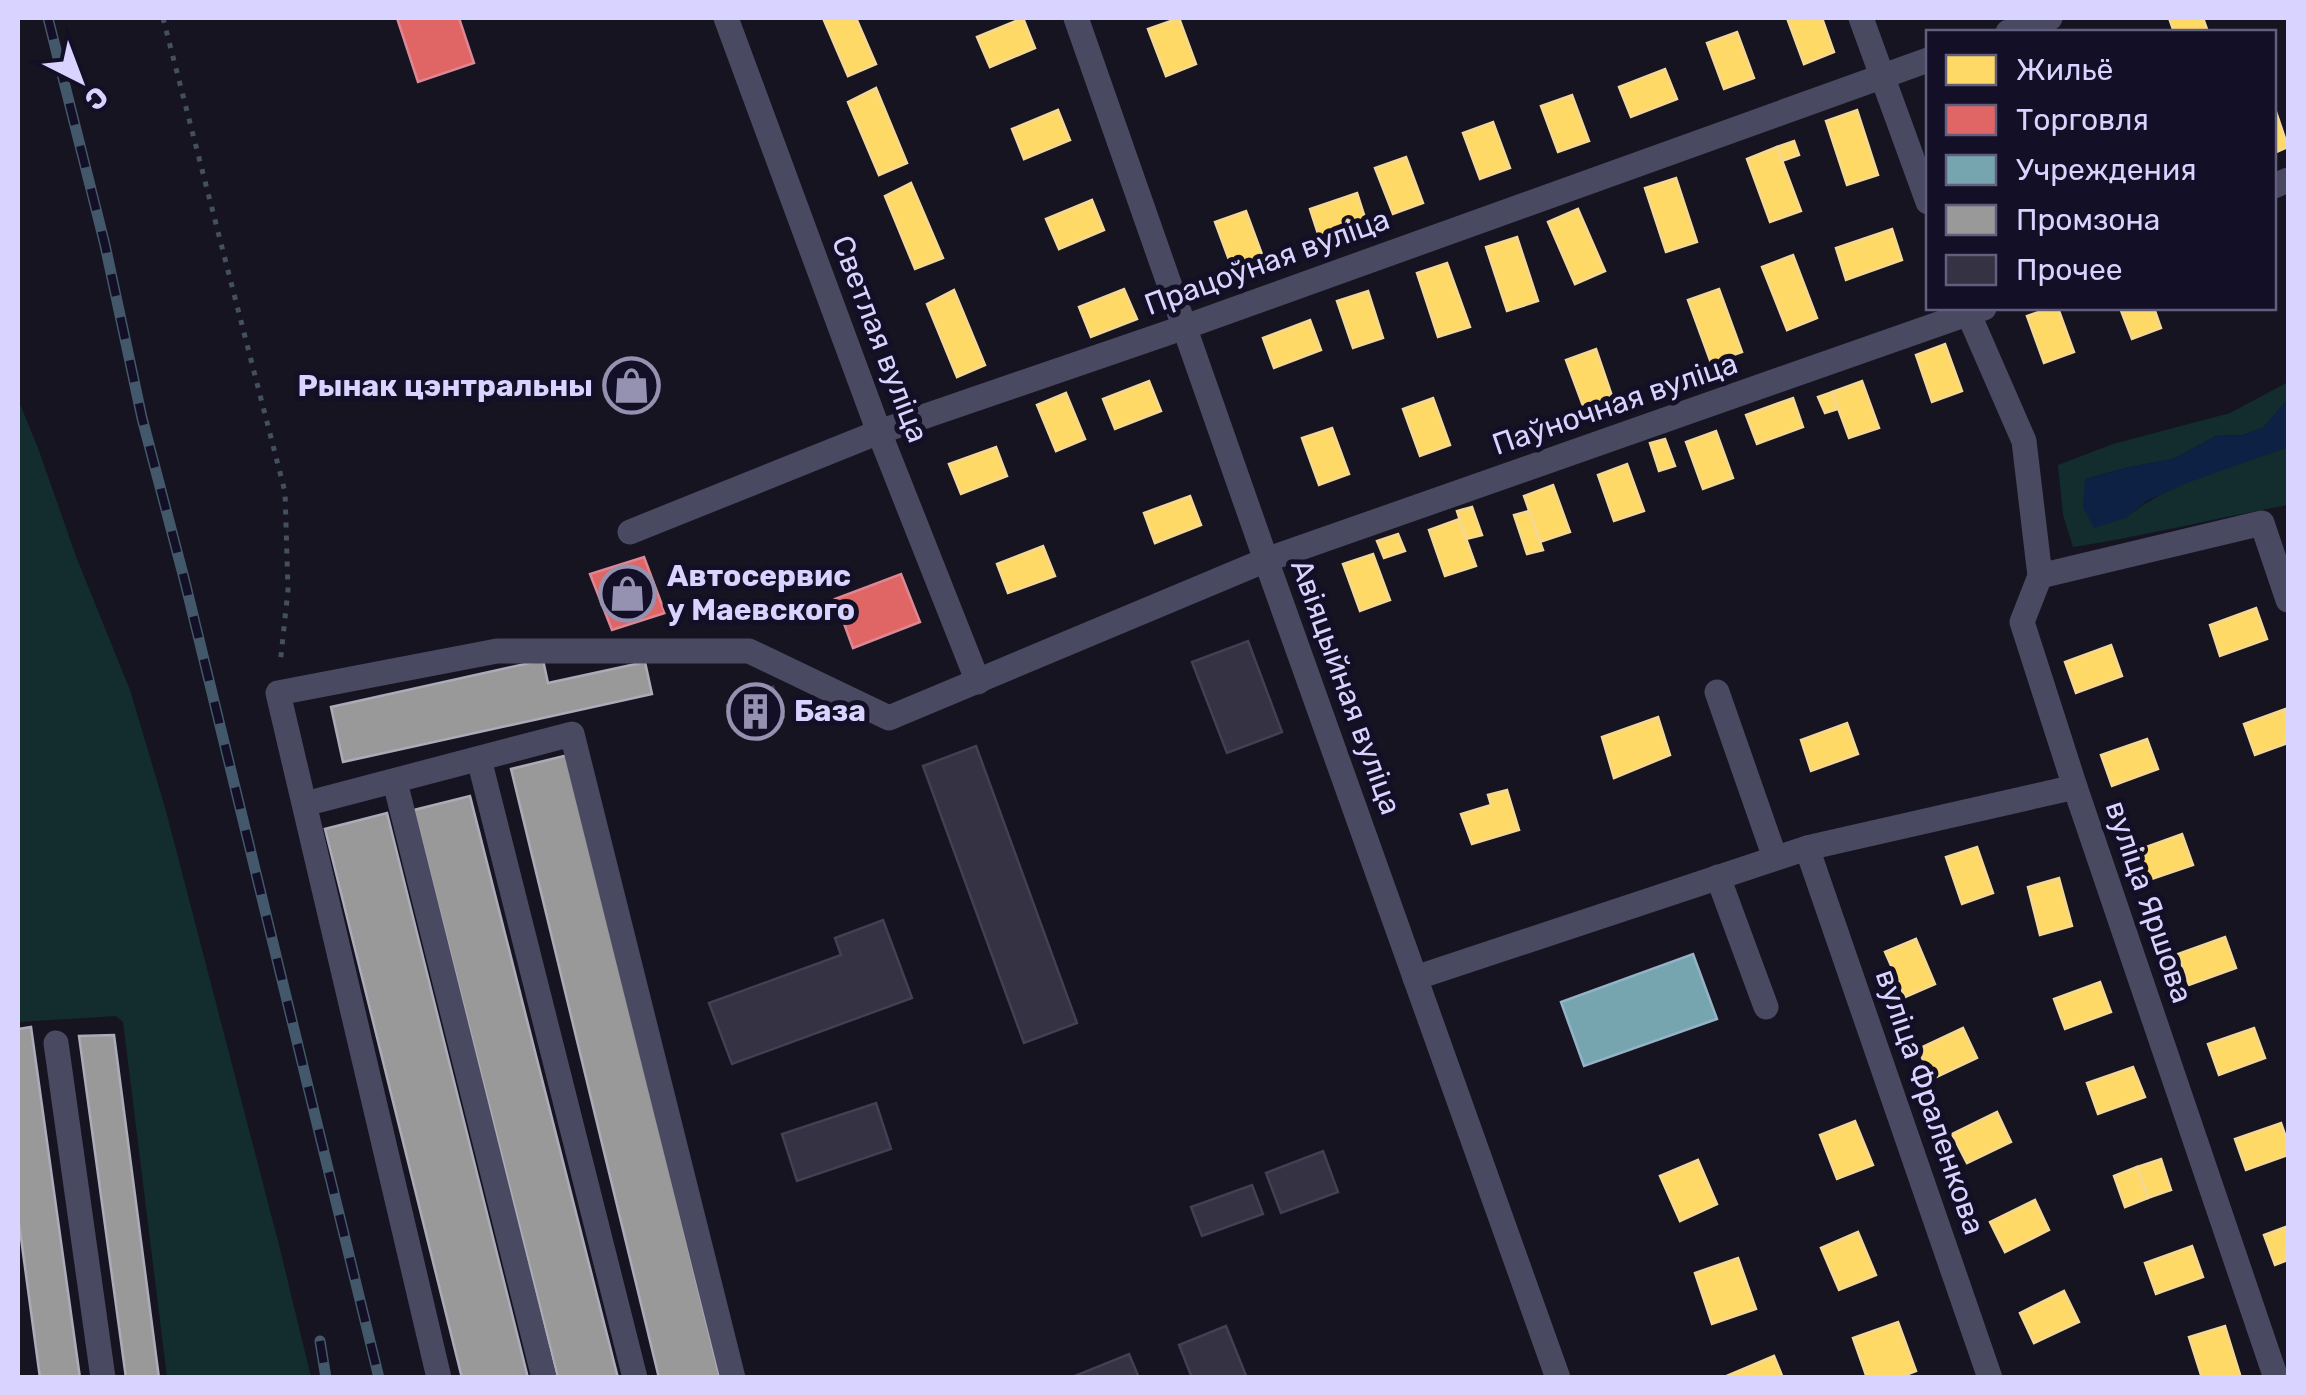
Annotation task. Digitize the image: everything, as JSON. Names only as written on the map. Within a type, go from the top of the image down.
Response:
[{"type":"street","name":"Светлая вуліца","points":[[726,18],[879,432],[978,682]]},
{"type":"street","name":"Авіяцыйная вуліца","points":[[1076,18],[1558,1378]]},
{"type":"street","points":[[1861,18],[1926,196]]},
{"type":"street","points":[[2014,30],[2050,18]]},
{"type":"street","name":"Працоўная вуліца","points":[[630,532],[879,432],[1185,327],[1926,61]]},
{"type":"street","name":"Паўночная вуліца","points":[[278,693],[497,652],[748,652],[889,718],[1266,560],[1973,310]]},
{"type":"street","name":"вуліца Яршова","points":[[1973,310],[2024,442],[2040,576],[2022,622],[2276,1378]]},
{"type":"street","points":[[2040,576],[2262,523],[2288,521]]},
{"type":"street","points":[[2262,523],[2288,600]]},
{"type":"street","points":[[1717,692],[1775,858]]},
{"type":"street","points":[[278,693],[439,1378]]},
{"type":"street","points":[[305,804],[572,734],[734,1378]]},
{"type":"street","points":[[478,759],[635,1378]]},
{"type":"street","points":[[394,782],[544,1378]]},
{"type":"street","points":[[1415,978],[1807,848],[2075,787]]},
{"type":"street","name":"вуліца Фраленкова","points":[[1807,848],[1990,1378]]},
{"type":"street","points":[[1718,877],[1766,1007]]},
{"type":"street","points":[[56,1043],[103,1378]]},
{"type":"path","points":[[163,18],[285,492],[288,590],[278,693]]},
{"type":"green space","points":[[2288,382],[2288,399],[2263,428],[2242,435],[2216,436],[2173,459],[2085,479],[2125,518],[2182,484],[2288,447],[2288,505],[2073,547],[2063,515],[2058,465],[2113,444],[2230,413]]},
{"type":"green space","points":[[18,399],[130,690],[166,811],[311,1377],[167,1377],[123,1022],[116,1016],[18,1022]]},
{"type":"water","points":[[2288,399],[2288,447],[2187,483],[2148,500],[2125,518],[2094,528],[2083,507],[2085,479],[2173,459],[2216,436],[2242,435],[2263,428]]},
{"type":"building: Жильё","points":[[823,18],[856,18],[876,64],[848,76]]},
{"type":"building: Жильё","points":[[1023,18],[1035,48],[990,67],[977,37]]},
{"type":"building: Жильё","points":[[1179,18],[1196,64],[1166,76],[1148,29]]},
{"type":"building: Жильё","points":[[1787,18],[1822,18],[1834,52],[1804,64]]},
{"type":"building: Жильё","points":[[2169,18],[2203,18],[2207,30],[2173,30]]},
{"type":"building: Жильё","points":[[1737,32],[1754,78],[1724,89],[1707,43]]},
{"type":"building: Жильё","points":[[1665,69],[1677,99],[1631,117],[1619,87]]},
{"type":"building: Жильё","points":[[876,88],[907,163],[879,175],[848,102]]},
{"type":"building: Жильё","points":[[1572,95],[1589,141],[1558,152],[1541,106]]},
{"type":"building: Жильё","points":[[1058,110],[1070,140],[1024,159],[1012,129]]},
{"type":"building: Жильё","points":[[1857,110],[1878,175],[1847,185],[1826,121]]},
{"type":"building: Жильё","points":[[2276,112],[2288,147],[2276,152]]},
{"type":"building: Жильё","points":[[1493,122],[1510,168],[1480,179],[1463,133]]},
{"type":"building: Жильё","points":[[1794,141],[1799,155],[1782,161],[1777,147]]},
{"type":"building: Жильё","points":[[1777,147],[1801,211],[1770,222],[1747,159]]},
{"type":"building: Жильё","points":[[1406,157],[1423,203],[1393,214],[1375,168]]},
{"type":"building: Жильё","points":[[1676,178],[1697,242],[1666,252],[1645,188]]},
{"type":"building: Жильё","points":[[911,183],[943,258],[915,269],[885,196]]},
{"type":"building: Жильё","points":[[1357,193],[1367,224],[1320,240],[1310,209]]},
{"type":"building: Жильё","points":[[1092,200],[1104,230],[1059,249],[1046,219]]},
{"type":"building: Жильё","points":[[1578,209],[1605,271],[1575,284],[1548,222]]},
{"type":"building: Жильё","points":[[1246,211],[1263,257],[1232,268],[1215,222]]},
{"type":"building: Жильё","points":[[1892,229],[1902,260],[1846,280],[1836,248]]},
{"type":"building: Жильё","points":[[1517,237],[1538,301],[1507,311],[1486,247]]},
{"type":"building: Жильё","points":[[1793,255],[1817,318],[1787,330],[1762,267]]},
{"type":"building: Жильё","points":[[1447,263],[1470,327],[1438,337],[1417,273]]},
{"type":"building: Жильё","points":[[1124,289],[1137,319],[1091,337],[1079,307]]},
{"type":"building: Жильё","points":[[1719,289],[1742,352],[1711,363],[1688,300]]},
{"type":"building: Жильё","points":[[954,290],[985,365],[957,377],[927,304]]},
{"type":"building: Жильё","points":[[1368,291],[1383,338],[1353,348],[1337,301]]},
{"type":"building: Жильё","points":[[2059,310],[2074,352],[2044,363],[2027,316]]},
{"type":"building: Жильё","points":[[2121,310],[2155,310],[2161,328],[2132,339]]},
{"type":"building: Жильё","points":[[1310,320],[1321,350],[1274,368],[1263,338]]},
{"type":"building: Жильё","points":[[1945,344],[1962,391],[1932,402],[1916,355]]},
{"type":"building: Жильё","points":[[1596,349],[1612,396],[1583,406],[1566,360]]},
{"type":"building: Жильё","points":[[1149,381],[1161,411],[1115,429],[1103,399]]},
{"type":"building: Жильё","points":[[1862,381],[1879,428],[1849,438],[1832,392]]},
{"type":"building: Жильё","points":[[1832,392],[1838,409],[1825,413],[1818,397]]},
{"type":"building: Жильё","points":[[1066,393],[1085,439],[1056,451],[1037,405]]},
{"type":"building: Жильё","points":[[1433,398],[1450,445],[1420,456],[1403,409]]},
{"type":"building: Жильё","points":[[1793,398],[1803,427],[1757,444],[1746,415]]},
{"type":"building: Жильё","points":[[1332,428],[1349,474],[1319,485],[1302,438]]},
{"type":"building: Жильё","points":[[1716,431],[1733,478],[1703,489],[1686,442]]},
{"type":"building: Жильё","points":[[1665,439],[1675,466],[1659,471],[1650,443]]},
{"type":"building: Жильё","points":[[996,447],[1007,476],[961,494],[949,464]]},
{"type":"building: Жильё","points":[[1627,464],[1644,511],[1614,521],[1598,475]]},
{"type":"building: Жильё","points":[[1553,485],[1570,532],[1540,542],[1524,496]]},
{"type":"building: Жильё","points":[[1190,496],[1201,525],[1155,543],[1144,513]]},
{"type":"building: Жильё","points":[[1472,507],[1482,535],[1466,539],[1457,511]]},
{"type":"building: Жильё","points":[[1529,511],[1543,550],[1527,554],[1514,515]]},
{"type":"building: Жильё","points":[[1459,519],[1476,566],[1445,576],[1429,530]]},
{"type":"building: Жильё","points":[[1398,534],[1405,551],[1384,558],[1377,541]]},
{"type":"building: Жильё","points":[[1043,546],[1055,576],[1008,593],[997,564]]},
{"type":"building: Жильё","points":[[1373,554],[1390,600],[1360,611],[1343,564]]},
{"type":"building: Жильё","points":[[2256,608],[2267,639],[2220,656],[2210,625]]},
{"type":"building: Жильё","points":[[2111,645],[2122,676],[2076,693],[2065,662]]},
{"type":"building: Жильё","points":[[2288,708],[2288,743],[2255,755],[2244,724]]},
{"type":"building: Жильё","points":[[1658,717],[1670,755],[1614,778],[1602,737]]},
{"type":"building: Жильё","points":[[1847,723],[1858,754],[1811,771],[1801,740]]},
{"type":"building: Жильё","points":[[2147,739],[2158,769],[2112,786],[2101,755]]},
{"type":"building: Жильё","points":[[1507,790],[1519,830],[1472,844],[1461,814],[1491,805],[1488,795]]},
{"type":"building: Жильё","points":[[2182,834],[2193,865],[2146,881],[2135,851]]},
{"type":"building: Жильё","points":[[1977,847],[1993,893],[1962,904],[1946,857]]},
{"type":"building: Жильё","points":[[2059,878],[2072,926],[2040,935],[2028,887]]},
{"type":"building: Жильё","points":[[2225,937],[2236,968],[2189,985],[2178,954]]},
{"type":"building: Жильё","points":[[1916,939],[1935,984],[1905,997],[1885,952]]},
{"type":"building: Жильё","points":[[2100,982],[2111,1012],[2065,1029],[2054,999]]},
{"type":"building: Жильё","points":[[1963,1028],[1977,1058],[1932,1079],[1918,1049]]},
{"type":"building: Жильё","points":[[2254,1028],[2265,1058],[2219,1075],[2208,1044]]},
{"type":"building: Жильё","points":[[2133,1067],[2145,1097],[2098,1114],[2087,1083]]},
{"type":"building: Жильё","points":[[1997,1112],[2011,1142],[1967,1163],[1952,1134]]},
{"type":"building: Жильё","points":[[1855,1121],[1873,1165],[1837,1179],[1820,1135]]},
{"type":"building: Жильё","points":[[2281,1123],[2288,1155],[2246,1170],[2235,1139]]},
{"type":"building: Жильё","points":[[2161,1159],[2171,1190],[2148,1198],[2137,1167]]},
{"type":"building: Жильё","points":[[1698,1160],[1717,1204],[1680,1221],[1660,1176]]},
{"type":"building: Жильё","points":[[2137,1167],[2148,1198],[2125,1207],[2114,1176]]},
{"type":"building: Жильё","points":[[2035,1200],[2049,1230],[2005,1252],[1990,1222]]},
{"type":"building: Жильё","points":[[2288,1226],[2288,1260],[2275,1265],[2264,1235]]},
{"type":"building: Жильё","points":[[1858,1232],[1876,1275],[1839,1290],[1821,1248]]},
{"type":"building: Жильё","points":[[2192,1246],[2203,1277],[2156,1294],[2145,1263]]},
{"type":"building: Жильё","points":[[1738,1258],[1756,1309],[1712,1324],[1695,1273]]},
{"type":"building: Жильё","points":[[2064,1291],[2079,1322],[2034,1343],[2020,1313]]},
{"type":"building: Жильё","points":[[1898,1322],[1916,1371],[1898,1378],[1867,1378],[1853,1338]]},
{"type":"building: Жильё","points":[[2225,1326],[2241,1378],[2202,1378],[2189,1337]]},
{"type":"building: Жильё","points":[[1774,1356],[1783,1378],[1722,1378]]},
{"type":"building: Торговля","points":[[397,18],[459,18],[474,63],[418,82]]},
{"type":"building: Торговля","name":"Автосервис у Маевского","points":[[644,557],[665,613],[612,630],[590,574]]},
{"type":"building: Торговля","points":[[901,574],[920,622],[853,648],[835,599]]},
{"type":"building: Учреждения","points":[[1693,954],[1717,1019],[1584,1066],[1561,1002]]},
{"type":"building: Промзона","points":[[543,660],[548,683],[645,662],[652,694],[343,762],[331,707]]},
{"type":"building: Промзона","points":[[568,755],[720,1378],[659,1378],[511,769]]},
{"type":"building: Промзона","points":[[470,796],[618,1378],[558,1378],[414,810]]},
{"type":"building: Промзона","points":[[387,813],[528,1378],[462,1378],[325,829]]},
{"type":"building: Промзона","points":[[31,1027],[80,1378],[40,1378],[18,1216],[18,1029]]},
{"type":"building: Промзона","points":[[114,1035],[159,1378],[126,1378],[79,1036]]},
{"type":"building: Прочее","points":[[1248,641],[1282,732],[1227,753],[1192,662]]},
{"type":"building: Прочее","name":"База","points":[[773,687],[784,717],[738,734],[727,705]]},
{"type":"building: Прочее","points":[[976,746],[1077,1023],[1024,1043],[923,766]]},
{"type":"building: Прочее","points":[[883,920],[912,998],[732,1064],[709,1003],[841,955],[835,938]]},
{"type":"building: Прочее","points":[[876,1103],[891,1149],[797,1181],[782,1134]]},
{"type":"building: Прочее","points":[[1323,1151],[1338,1192],[1281,1213],[1266,1173]]},
{"type":"building: Прочее","points":[[1252,1185],[1263,1214],[1202,1236],[1191,1207]]},
{"type":"building: Прочее","points":[[1226,1326],[1247,1378],[1192,1378],[1179,1345]]},
{"type":"building: Прочее","points":[[1129,1354],[1139,1378],[1070,1378]]},
{"type":"railway","points":[[48,18],[105,245],[142,418],[379,1378]]},
{"type":"railway","points":[[320,1341],[326,1378]]},
{"type":"place","name":"Рынак цэнтральны","points":[[632,386]]},
{"type":"place","name":"Автосервис у Маевского","points":[[628,593]]},
{"type":"place","name":"База","points":[[755,711]]}]
